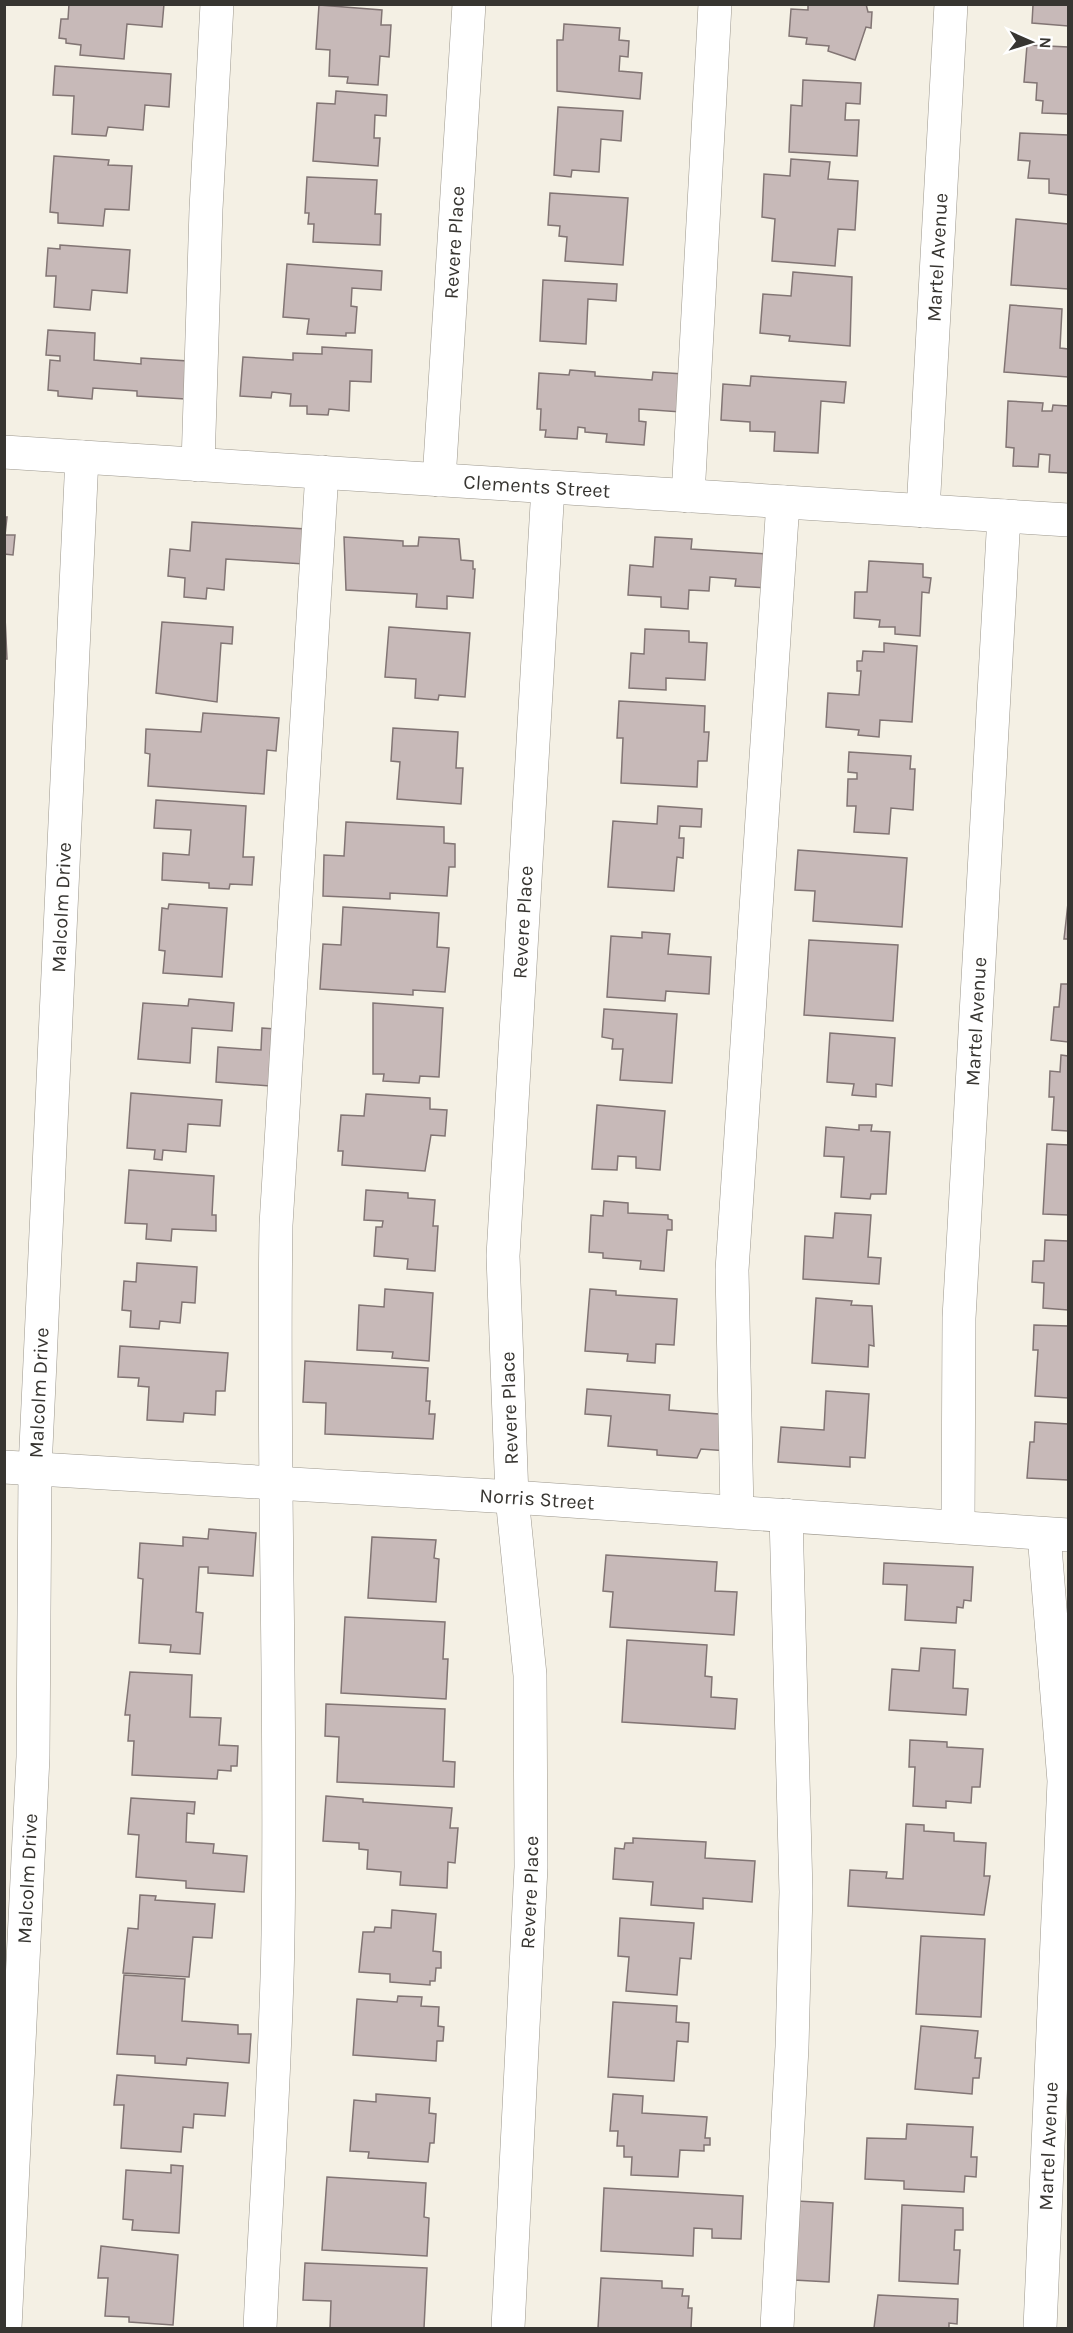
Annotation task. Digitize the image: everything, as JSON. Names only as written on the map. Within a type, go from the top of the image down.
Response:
[{"type":"street","points":[[198,465],[206,209],[217,4]]},
{"type":"street","name":"Revere Place","points":[[439,480],[469,4]]},
{"type":"street","points":[[688,496],[715,4]]},
{"type":"street","name":"Martel Avenue","points":[[923,511],[951,4]]},
{"type":"street","name":"Clements Street","points":[[4,452],[1068,520]]},
{"type":"street","name":"Malcolm Drive","points":[[5,2328],[33,1757],[20,1468],[82,457]]},
{"type":"street","points":[[260,2328],[278,1938],[276,1225],[322,472]]},
{"type":"street","name":"Revere Place","points":[[507,2328],[531,1867],[530,1676],[512,1497],[504,1256],[548,487]]},
{"type":"street","points":[[737,1512],[732,1270],[783,502]]},
{"type":"street","name":"Martel Avenue","points":[[958,1527],[959,1318],[1004,516]]},
{"type":"street","name":"Norris Street","points":[[20,1468],[512,1497],[1056,1535]]},
{"type":"street","points":[[777,2328],[792,2047],[796,1892],[786,1515]]},
{"type":"street","name":"Martel Avenue","points":[[1040,2328],[1064,1781],[1056,1535]]},
{"type":"building","points":[[69,4],[164,4],[162,27],[127,24],[124,59],[80,55],[81,45],[66,43],[66,39],[59,38],[61,19],[68,19]]},
{"type":"building","points":[[808,4],[866,4],[868,12],[872,12],[871,28],[866,27],[855,60],[828,51],[829,46],[806,44],[807,38],[789,36],[791,9],[808,10]]},
{"type":"building","points":[[1030,4],[1068,4],[1068,26],[1032,23],[1033,5]]},
{"type":"building","points":[[319,5],[382,10],[381,25],[391,25],[389,57],[380,56],[378,85],[347,83],[348,77],[329,76],[330,50],[316,49]]},
{"type":"building","points":[[564,24],[620,28],[619,40],[629,41],[628,57],[620,56],[619,71],[642,73],[640,99],[557,91],[557,40],[563,40]]},
{"type":"building","points":[[1027,45],[1068,47],[1068,114],[1042,113],[1043,101],[1036,100],[1037,83],[1024,82]]},
{"type":"building","points":[[55,66],[171,74],[169,107],[145,105],[143,130],[108,127],[106,136],[72,134],[74,96],[53,95]]},
{"type":"building","points":[[803,80],[861,83],[860,104],[846,103],[845,120],[859,120],[857,156],[789,152],[791,105],[802,106]]},
{"type":"building","points":[[336,91],[387,95],[386,116],[375,115],[374,138],[380,138],[378,166],[313,161],[317,103],[335,104]]},
{"type":"building","points":[[558,107],[623,111],[621,141],[601,139],[599,172],[572,170],[571,177],[554,175]]},
{"type":"building","points":[[1020,133],[1068,135],[1068,195],[1049,193],[1049,179],[1028,178],[1030,161],[1018,160]]},
{"type":"building","points":[[54,156],[109,160],[108,165],[132,166],[129,210],[105,209],[103,226],[58,223],[58,213],[50,212]]},
{"type":"building","points":[[791,159],[830,162],[828,179],[858,181],[855,230],[838,229],[835,266],[772,261],[775,219],[762,217],[764,174],[790,176]]},
{"type":"building","points":[[307,177],[377,180],[375,214],[381,214],[380,245],[313,242],[314,224],[308,224],[309,213],[305,213]]},
{"type":"building","points":[[550,193],[628,198],[623,265],[565,261],[567,237],[559,236],[560,226],[548,225]]},
{"type":"building","points":[[1016,219],[1068,224],[1068,289],[1011,285]]},
{"type":"building","points":[[60,245],[130,250],[127,293],[92,290],[90,310],[54,307],[56,276],[46,276],[48,248],[60,249]]},
{"type":"building","points":[[287,264],[382,271],[381,290],[352,288],[351,306],[357,307],[355,333],[346,333],[346,336],[307,334],[309,319],[283,317]]},
{"type":"building","points":[[793,272],[852,277],[850,346],[789,341],[790,336],[760,333],[763,294],[791,296]]},
{"type":"building","points":[[543,280],[617,284],[616,301],[588,299],[586,344],[540,341]]},
{"type":"building","points":[[1010,305],[1062,309],[1060,348],[1068,349],[1068,377],[1004,372]]},
{"type":"building","points":[[48,330],[95,333],[94,360],[141,364],[141,358],[188,361],[185,399],[137,396],[137,391],[93,388],[92,399],[58,396],[58,391],[48,390],[50,360],[60,361],[60,356],[46,355]]},
{"type":"building","points":[[322,347],[372,350],[371,382],[350,381],[349,411],[329,409],[328,415],[307,414],[307,406],[290,406],[291,394],[272,392],[271,398],[240,396],[243,357],[293,360],[293,353],[322,354]]},
{"type":"building","points":[[570,370],[595,372],[595,376],[652,380],[653,372],[684,374],[681,412],[639,409],[639,421],[646,422],[644,445],[606,442],[607,434],[585,432],[585,428],[578,427],[577,439],[545,437],[546,430],[540,430],[541,409],[537,409],[539,373],[569,375]]},
{"type":"building","points":[[751,376],[846,382],[844,403],[821,401],[818,453],[774,451],[775,432],[750,431],[750,422],[721,420],[723,384],[750,386]]},
{"type":"building","points":[[1008,401],[1043,403],[1042,411],[1052,411],[1053,405],[1068,406],[1068,473],[1049,472],[1050,455],[1039,454],[1038,467],[1013,466],[1014,448],[1006,447]]},
{"type":"building","points":[[4,517],[7,517],[5,535],[15,535],[13,555],[4,554]]},
{"type":"building","points":[[192,522],[306,529],[304,564],[226,559],[224,590],[207,588],[206,599],[184,597],[185,578],[168,576],[170,549],[190,551]]},
{"type":"building","points":[[344,537],[403,541],[403,546],[418,546],[419,537],[459,539],[461,560],[473,561],[473,569],[475,569],[473,598],[447,596],[447,609],[416,607],[417,594],[346,590]]},
{"type":"building","points":[[655,537],[692,539],[691,549],[769,554],[767,588],[735,586],[736,579],[710,577],[709,591],[689,590],[688,609],[661,607],[661,597],[628,595],[630,565],[653,567]]},
{"type":"building","points":[[869,561],[923,564],[923,577],[931,578],[929,593],[922,592],[920,636],[895,634],[895,627],[879,627],[880,620],[854,618],[855,592],[867,592]]},
{"type":"building","points":[[5,617],[7,659],[4,659]]},
{"type":"building","points":[[162,622],[233,627],[232,644],[221,643],[217,702],[156,693]]},
{"type":"building","points":[[389,627],[470,633],[465,697],[439,695],[438,700],[415,698],[416,679],[385,677]]},
{"type":"building","points":[[645,629],[689,631],[689,642],[707,643],[705,680],[666,678],[666,690],[629,688],[631,653],[644,654]]},
{"type":"building","points":[[884,643],[917,646],[912,722],[880,720],[879,737],[858,735],[859,730],[826,727],[828,693],[859,695],[861,671],[857,671],[857,661],[862,661],[863,651],[884,652]]},
{"type":"building","points":[[619,701],[705,706],[704,732],[709,732],[707,761],[698,761],[697,787],[621,783],[623,738],[617,738]]},
{"type":"building","points":[[203,713],[279,718],[276,751],[267,750],[264,794],[148,786],[150,754],[145,753],[146,729],[201,732]]},
{"type":"building","points":[[393,728],[458,732],[456,768],[463,768],[461,804],[397,799],[400,762],[391,761]]},
{"type":"building","points":[[849,752],[911,756],[910,769],[915,769],[913,810],[891,808],[889,834],[854,832],[856,806],[847,806],[848,779],[857,779],[857,773],[848,772]]},
{"type":"building","points":[[156,800],[246,806],[243,857],[254,857],[252,885],[230,884],[229,889],[209,888],[209,883],[162,880],[163,853],[189,855],[191,830],[154,828]]},
{"type":"building","points":[[658,806],[702,809],[701,827],[680,826],[679,838],[684,838],[683,858],[677,857],[674,891],[608,887],[613,821],[657,824]]},
{"type":"building","points":[[346,822],[444,827],[444,843],[455,844],[455,867],[449,867],[447,896],[390,893],[390,899],[323,896],[324,855],[344,856]]},
{"type":"building","points":[[798,850],[907,858],[902,927],[813,921],[815,891],[795,890]]},
{"type":"building","points":[[1068,903],[1068,939],[1064,939]]},
{"type":"building","points":[[169,904],[227,908],[222,977],[163,973],[165,951],[159,950],[162,908],[168,909]]},
{"type":"building","points":[[343,907],[439,913],[437,947],[449,948],[445,992],[413,990],[413,995],[320,989],[323,944],[341,945]]},
{"type":"building","points":[[642,932],[670,934],[668,954],[711,957],[709,994],[666,991],[665,1001],[607,997],[611,936],[642,938]]},
{"type":"building","points":[[809,940],[898,945],[893,1021],[804,1015]]},
{"type":"building","points":[[1061,984],[1068,984],[1068,1042],[1051,1040],[1054,1007],[1059,1007]]},
{"type":"building","points":[[189,999],[234,1003],[232,1031],[192,1028],[190,1063],[138,1059],[143,1003],[188,1006]]},
{"type":"building","points":[[373,1003],[443,1008],[439,1077],[420,1076],[419,1083],[383,1081],[384,1074],[373,1074]]},
{"type":"building","points":[[604,1009],[677,1014],[672,1083],[620,1080],[623,1049],[612,1049],[613,1039],[602,1037]]},
{"type":"building","points":[[262,1028],[276,1029],[283,1087],[216,1082],[218,1047],[261,1050]]},
{"type":"building","points":[[830,1033],[895,1038],[892,1086],[876,1084],[876,1097],[852,1095],[854,1084],[827,1082]]},
{"type":"building","points":[[1061,1055],[1068,1056],[1068,1131],[1052,1130],[1054,1097],[1049,1097],[1050,1071],[1060,1072]]},
{"type":"building","points":[[131,1093],[222,1100],[220,1126],[188,1124],[186,1152],[163,1150],[162,1160],[154,1159],[155,1150],[127,1148]]},
{"type":"building","points":[[366,1094],[430,1098],[430,1109],[447,1110],[445,1136],[431,1135],[425,1171],[342,1165],[343,1151],[338,1151],[341,1115],[364,1116]]},
{"type":"building","points":[[597,1105],[665,1111],[660,1170],[636,1168],[636,1157],[618,1156],[617,1170],[592,1169]]},
{"type":"building","points":[[859,1125],[872,1125],[871,1131],[890,1132],[886,1194],[871,1194],[870,1199],[841,1197],[844,1157],[824,1156],[826,1127],[859,1130]]},
{"type":"building","points":[[1047,1144],[1068,1145],[1068,1215],[1043,1214]]},
{"type":"building","points":[[129,1170],[214,1176],[212,1215],[216,1215],[216,1231],[172,1229],[171,1241],[146,1239],[147,1224],[125,1223]]},
{"type":"building","points":[[366,1190],[408,1193],[408,1198],[435,1200],[433,1226],[438,1226],[435,1271],[407,1269],[408,1259],[374,1256],[376,1227],[382,1227],[383,1221],[364,1220]]},
{"type":"building","points":[[604,1201],[628,1203],[628,1213],[668,1215],[668,1219],[672,1220],[672,1230],[667,1230],[664,1271],[640,1269],[641,1261],[603,1258],[603,1253],[589,1252],[591,1215],[603,1216]]},
{"type":"building","points":[[835,1213],[871,1215],[868,1257],[881,1258],[879,1284],[803,1279],[805,1236],[833,1238]]},
{"type":"building","points":[[1045,1240],[1068,1241],[1068,1310],[1043,1308],[1044,1283],[1032,1282],[1033,1261],[1044,1261]]},
{"type":"building","points":[[137,1263],[197,1267],[195,1303],[182,1302],[180,1323],[160,1321],[159,1329],[130,1327],[131,1311],[122,1310],[124,1281],[136,1282]]},
{"type":"building","points":[[385,1289],[433,1293],[429,1361],[392,1358],[393,1352],[357,1350],[359,1305],[384,1307]]},
{"type":"building","points":[[590,1289],[616,1291],[616,1295],[677,1299],[674,1345],[656,1344],[655,1363],[627,1361],[628,1354],[585,1351]]},
{"type":"building","points":[[816,1298],[852,1301],[851,1305],[872,1306],[874,1346],[869,1345],[868,1367],[812,1363]]},
{"type":"building","points":[[1034,1325],[1068,1326],[1068,1398],[1035,1396],[1038,1350],[1033,1350]]},
{"type":"building","points":[[120,1346],[228,1353],[225,1391],[216,1391],[215,1415],[184,1413],[183,1422],[147,1420],[149,1387],[138,1386],[139,1378],[118,1377]]},
{"type":"building","points":[[305,1361],[428,1368],[426,1401],[430,1401],[429,1414],[435,1414],[433,1439],[325,1434],[326,1403],[303,1402]]},
{"type":"building","points":[[587,1389],[670,1395],[669,1410],[731,1415],[728,1451],[701,1449],[697,1458],[657,1455],[657,1450],[608,1446],[611,1416],[585,1414]]},
{"type":"building","points":[[826,1391],[869,1394],[865,1458],[850,1457],[850,1467],[778,1462],[781,1427],[824,1430]]},
{"type":"building","points":[[1035,1422],[1068,1424],[1068,1480],[1027,1478],[1030,1442],[1034,1442]]},
{"type":"building","points":[[209,1529],[256,1533],[253,1576],[208,1573],[208,1567],[199,1567],[196,1612],[203,1613],[200,1654],[170,1652],[171,1645],[139,1643],[143,1579],[138,1578],[140,1543],[183,1546],[183,1537],[208,1539]]},
{"type":"building","points":[[372,1537],[436,1540],[434,1558],[439,1559],[436,1602],[368,1598]]},
{"type":"building","points":[[606,1555],[717,1562],[715,1591],[737,1592],[734,1635],[610,1627],[613,1592],[603,1591]]},
{"type":"building","points":[[884,1563],[973,1567],[971,1601],[964,1600],[963,1608],[957,1607],[956,1623],[905,1620],[907,1585],[883,1584]]},
{"type":"building","points":[[345,1617],[445,1622],[443,1659],[448,1659],[446,1699],[341,1693]]},
{"type":"building","points":[[627,1640],[707,1645],[705,1676],[712,1677],[711,1697],[737,1699],[735,1729],[622,1722]]},
{"type":"building","points":[[921,1648],[955,1650],[953,1688],[968,1689],[966,1715],[889,1710],[892,1669],[919,1671]]},
{"type":"building","points":[[130,1672],[192,1675],[190,1717],[221,1718],[219,1745],[238,1746],[237,1766],[231,1766],[231,1771],[218,1770],[217,1779],[132,1775],[134,1741],[128,1741],[130,1715],[125,1715]]},
{"type":"building","points":[[326,1704],[445,1709],[443,1761],[455,1762],[454,1787],[337,1782],[339,1737],[325,1736]]},
{"type":"building","points":[[910,1740],[947,1742],[947,1747],[983,1749],[980,1787],[972,1787],[971,1803],[946,1801],[946,1808],[913,1806],[915,1767],[909,1767]]},
{"type":"building","points":[[326,1796],[363,1799],[363,1802],[452,1808],[450,1828],[458,1828],[455,1863],[448,1862],[447,1888],[400,1885],[401,1872],[367,1869],[368,1850],[359,1849],[359,1843],[323,1841]]},
{"type":"building","points":[[131,1798],[195,1802],[194,1814],[187,1813],[186,1842],[214,1844],[213,1853],[247,1856],[244,1892],[186,1888],[186,1881],[136,1877],[139,1835],[128,1834]]},
{"type":"building","points":[[906,1824],[924,1825],[924,1831],[954,1833],[954,1841],[986,1843],[984,1876],[990,1876],[984,1915],[848,1906],[850,1870],[887,1872],[886,1878],[903,1879]]},
{"type":"building","points":[[633,1838],[706,1842],[705,1858],[755,1861],[752,1902],[703,1898],[703,1909],[651,1905],[653,1882],[613,1879],[615,1848],[624,1849],[625,1843],[633,1843]]},
{"type":"building","points":[[140,1895],[156,1896],[155,1900],[215,1904],[212,1938],[193,1937],[189,1977],[123,1973],[128,1928],[138,1929]]},
{"type":"building","points":[[392,1910],[436,1914],[433,1951],[441,1952],[441,1968],[436,1968],[435,1981],[430,1981],[430,1985],[390,1982],[390,1974],[359,1972],[363,1932],[374,1932],[375,1927],[391,1928]]},
{"type":"building","points":[[620,1918],[694,1923],[691,1959],[680,1958],[677,1995],[626,1991],[629,1957],[618,1956]]},
{"type":"building","points":[[921,1936],[985,1939],[981,2017],[916,2014]]},
{"type":"building","points":[[124,1975],[185,1979],[182,2021],[238,2025],[238,2034],[251,2034],[249,2063],[187,2058],[186,2065],[155,2063],[155,2056],[117,2054]]},
{"type":"building","points":[[398,1996],[422,1997],[421,2006],[439,2007],[438,2026],[444,2027],[443,2041],[437,2041],[436,2061],[353,2055],[357,1999],[397,2002]]},
{"type":"building","points":[[613,2002],[677,2006],[676,2022],[689,2023],[688,2042],[677,2041],[674,2081],[608,2077]]},
{"type":"building","points":[[921,2026],[978,2031],[975,2058],[981,2058],[979,2078],[973,2078],[972,2094],[915,2089]]},
{"type":"building","points":[[117,2075],[228,2083],[225,2116],[194,2114],[193,2128],[183,2127],[181,2152],[121,2148],[124,2105],[114,2105]]},
{"type":"building","points":[[376,2094],[430,2098],[429,2113],[436,2114],[434,2143],[430,2143],[428,2162],[368,2158],[369,2152],[350,2151],[354,2100],[376,2102]]},
{"type":"building","points":[[613,2094],[643,2096],[642,2113],[707,2117],[705,2138],[710,2138],[710,2145],[704,2145],[704,2151],[680,2150],[678,2177],[631,2175],[632,2157],[624,2157],[624,2146],[617,2146],[618,2131],[610,2131]]},
{"type":"building","points":[[907,2124],[973,2127],[971,2157],[977,2157],[976,2177],[965,2176],[964,2192],[904,2189],[904,2181],[865,2179],[867,2138],[906,2139]]},
{"type":"building","points":[[171,2165],[183,2166],[179,2233],[132,2230],[133,2220],[123,2219],[126,2170],[171,2173]]},
{"type":"building","points":[[327,2177],[426,2183],[424,2217],[429,2218],[427,2256],[322,2250]]},
{"type":"building","points":[[604,2188],[743,2196],[741,2239],[712,2238],[712,2229],[694,2228],[693,2256],[601,2251]]},
{"type":"building","points":[[797,2201],[833,2203],[829,2282],[794,2280]]},
{"type":"building","points":[[902,2205],[963,2208],[963,2230],[955,2230],[954,2250],[960,2250],[958,2284],[899,2281]]},
{"type":"building","points":[[101,2246],[178,2255],[173,2325],[129,2322],[129,2317],[105,2316],[108,2278],[98,2278]]},
{"type":"building","points":[[305,2263],[427,2268],[424,2328],[330,2328],[331,2301],[303,2300]]},
{"type":"building","points":[[601,2278],[662,2281],[662,2288],[683,2289],[682,2296],[689,2296],[688,2308],[692,2308],[691,2328],[598,2328]]},
{"type":"building","points":[[878,2295],[958,2299],[957,2324],[949,2323],[949,2328],[874,2328]]}]
